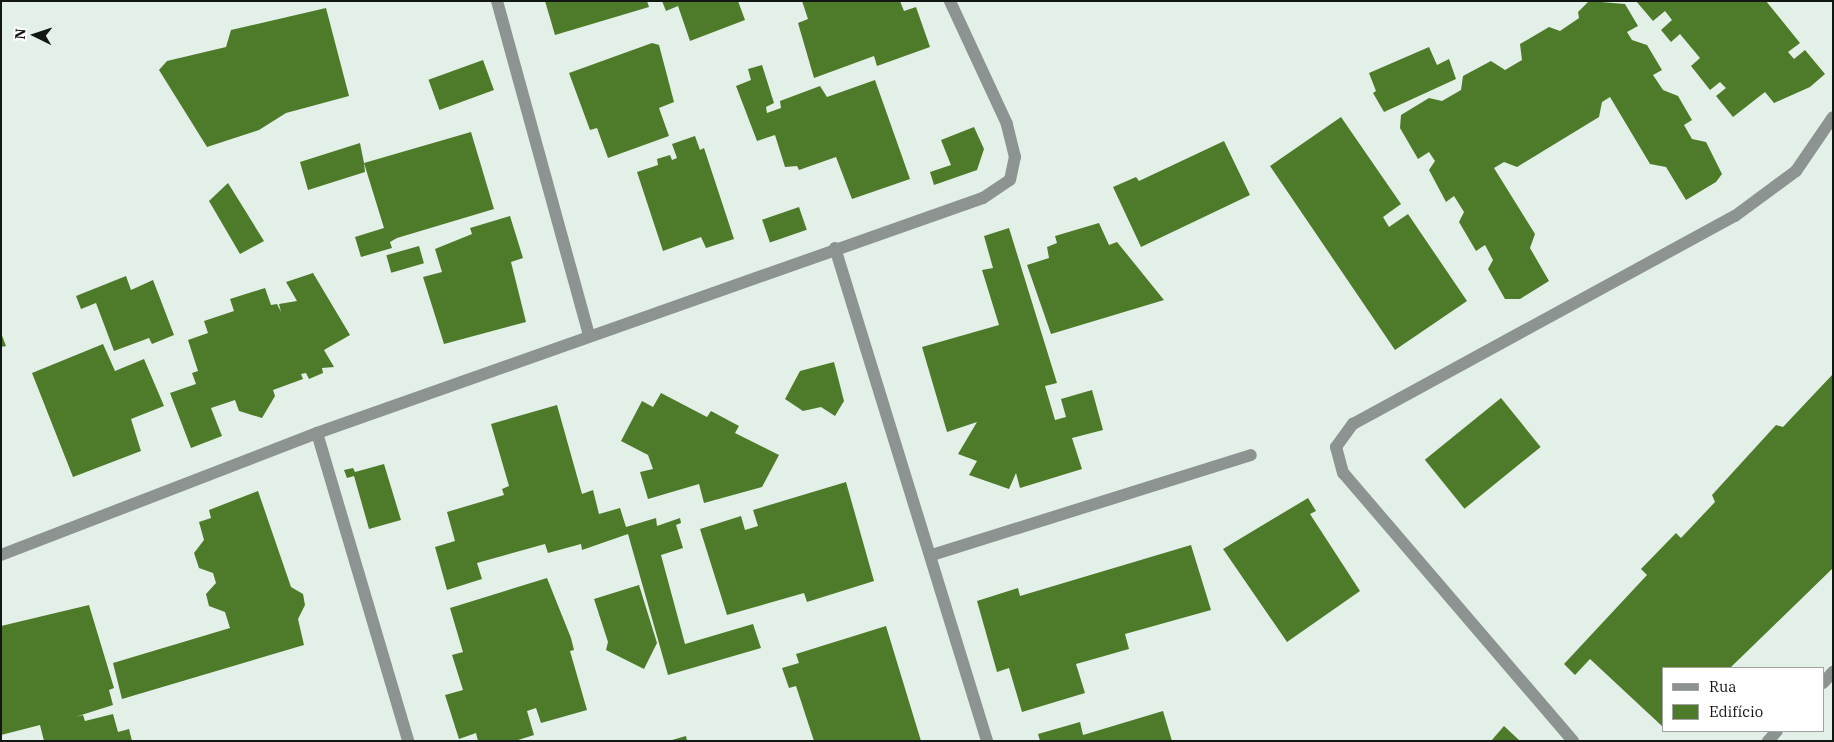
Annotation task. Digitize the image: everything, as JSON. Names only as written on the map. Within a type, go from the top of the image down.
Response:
[{"type":"street","points":[[497,1],[589,336]]},
{"type":"street","points":[[1,555],[316,433],[834,248],[983,198],[1010,180],[1015,157],[1007,124],[950,1]]},
{"type":"street","points":[[1572,741],[1343,473],[1336,447],[1353,424],[1734,216],[1796,171],[1833,117]]},
{"type":"street","points":[[834,248],[932,555],[987,741]]},
{"type":"street","points":[[316,433],[408,741]]},
{"type":"street","points":[[932,555],[1251,456]]},
{"type":"street","points":[[1824,682],[1833,672]]},
{"type":"building","points":[[545,1],[647,1],[649,7],[555,35]]},
{"type":"building","points":[[662,1],[738,1],[745,20],[690,41],[678,6],[666,11]]},
{"type":"building","points":[[802,1],[900,1],[904,11],[916,7],[930,47],[877,66],[874,56],[814,78],[798,23],[808,19]]},
{"type":"building","points":[[1589,1],[1625,4],[1638,26],[1627,32],[1632,40],[1647,45],[1662,70],[1653,75],[1663,90],[1678,96],[1692,120],[1684,125],[1692,139],[1706,142],[1722,174],[1716,182],[1686,200],[1666,167],[1650,164],[1610,97],[1602,102],[1599,117],[1517,167],[1504,162],[1494,168],[1535,234],[1530,248],[1549,281],[1520,299],[1505,299],[1488,269],[1493,260],[1485,245],[1476,251],[1459,222],[1464,212],[1454,196],[1446,202],[1429,170],[1435,161],[1429,152],[1418,159],[1400,128],[1401,115],[1429,98],[1442,101],[1461,90],[1463,76],[1491,61],[1505,70],[1522,60],[1520,44],[1549,27],[1560,31],[1579,18],[1578,12]]},
{"type":"building","points":[[1636,1],[1766,1],[1800,43],[1788,52],[1794,59],[1805,50],[1825,74],[1810,87],[1774,103],[1765,92],[1733,117],[1716,96],[1726,88],[1720,82],[1710,90],[1691,66],[1700,58],[1680,34],[1671,42],[1661,30],[1672,20],[1665,11],[1653,21]]},
{"type":"building","points":[[326,8],[349,96],[286,113],[259,130],[207,147],[159,70],[167,61],[226,47],[231,30]]},
{"type":"building","points":[[652,43],[659,45],[674,102],[659,108],[669,136],[608,158],[597,128],[590,130],[569,73]]},
{"type":"building","points":[[1429,47],[1437,65],[1449,59],[1456,79],[1384,112],[1373,93],[1376,91],[1369,73]]},
{"type":"building","points":[[483,60],[494,90],[439,110],[428,80]]},
{"type":"building","points":[[762,65],[774,103],[766,107],[767,113],[781,108],[780,101],[820,86],[827,97],[875,80],[910,179],[852,199],[836,157],[799,170],[797,166],[785,167],[775,135],[757,141],[736,86],[751,80],[748,69]]},
{"type":"building","points":[[1341,117],[1401,204],[1383,217],[1389,227],[1408,214],[1467,301],[1395,350],[1270,166]]},
{"type":"building","points":[[974,127],[984,149],[977,170],[934,185],[930,172],[951,165],[941,140]]},
{"type":"building","points":[[471,132],[494,209],[397,238],[390,242],[392,248],[361,257],[355,237],[384,228],[364,163]]},
{"type":"building","points":[[695,136],[700,150],[704,148],[734,239],[706,248],[701,237],[663,251],[637,172],[658,165],[657,159],[670,155],[672,160],[677,158],[672,144]]},
{"type":"building","points":[[1224,141],[1250,195],[1141,247],[1113,187],[1136,177],[1139,181]]},
{"type":"building","points":[[360,143],[365,172],[308,190],[300,162]]},
{"type":"building","points":[[228,183],[264,241],[240,254],[209,201]]},
{"type":"building","points":[[799,207],[807,230],[770,242],[762,220]]},
{"type":"building","points":[[510,216],[523,258],[511,262],[526,322],[444,344],[423,277],[442,272],[435,249],[472,234],[470,228]]},
{"type":"building","points":[[1099,223],[1109,245],[1117,242],[1164,300],[1051,334],[1027,265],[1049,258],[1047,247],[1057,243],[1055,236]]},
{"type":"building","points":[[1009,228],[1057,383],[1045,386],[1055,420],[1066,417],[1061,399],[1092,390],[1103,430],[1072,438],[1082,469],[1020,488],[1016,473],[1009,489],[969,475],[977,461],[958,454],[977,422],[947,432],[922,347],[999,325],[982,270],[993,268],[984,236]]},
{"type":"building","points":[[419,246],[424,263],[391,273],[386,255]]},
{"type":"building","points":[[313,273],[350,335],[324,350],[334,367],[322,368],[323,373],[309,379],[306,373],[301,374],[303,379],[273,390],[275,396],[262,418],[239,411],[235,400],[211,408],[222,436],[191,448],[170,393],[196,384],[192,373],[198,371],[188,340],[208,333],[204,321],[234,311],[230,299],[265,288],[271,305],[277,304],[281,312],[279,304],[297,301],[286,282]]},
{"type":"building","points":[[126,276],[131,290],[153,280],[174,335],[152,344],[149,338],[114,351],[96,303],[81,309],[76,296]]},
{"type":"building","points":[[1,333],[6,346],[1,347]]},
{"type":"building","points":[[103,344],[115,371],[144,359],[164,406],[131,419],[141,451],[73,477],[32,373]]},
{"type":"building","points":[[834,362],[844,401],[835,416],[821,407],[803,411],[785,399],[800,371]]},
{"type":"building","points":[[1833,374],[1833,568],[1731,667],[1662,667],[1662,726],[1590,659],[1575,675],[1564,664],[1647,575],[1641,569],[1676,533],[1681,538],[1715,502],[1712,495],[1776,425],[1783,427]]},
{"type":"building","points":[[661,393],[707,417],[711,411],[739,426],[735,433],[779,455],[762,487],[704,503],[699,484],[648,499],[640,472],[653,469],[648,455],[621,441],[642,401],[653,407]]},
{"type":"building","points":[[1501,398],[1541,447],[1464,509],[1425,460]]},
{"type":"building","points":[[557,405],[582,494],[593,490],[599,514],[620,508],[626,527],[656,518],[657,526],[680,518],[681,523],[676,525],[683,548],[661,555],[685,644],[753,624],[761,648],[668,675],[628,534],[582,550],[581,544],[548,553],[545,544],[477,563],[482,579],[447,590],[435,547],[455,541],[447,512],[504,495],[502,489],[509,486],[491,424]]},
{"type":"building","points":[[384,464],[401,520],[369,529],[354,476],[347,478],[344,470],[353,468],[355,472]]},
{"type":"building","points":[[846,482],[874,581],[807,602],[804,593],[727,615],[700,529],[741,516],[745,530],[758,526],[753,510]]},
{"type":"building","points":[[258,491],[291,587],[303,594],[305,605],[298,619],[304,645],[122,699],[113,663],[230,628],[225,612],[209,606],[206,594],[216,583],[213,573],[199,568],[194,553],[204,540],[199,522],[211,518],[209,510]]},
{"type":"building","points":[[1308,498],[1316,511],[1310,514],[1360,591],[1287,642],[1223,549]]},
{"type":"building","points":[[1191,545],[1211,610],[1125,634],[1129,649],[1076,664],[1085,693],[1022,712],[1009,668],[997,672],[977,601],[1018,588],[1020,596]]},
{"type":"building","points":[[547,578],[571,638],[574,650],[570,651],[587,710],[541,723],[536,708],[527,711],[534,735],[515,741],[478,741],[476,733],[459,739],[445,695],[463,690],[452,655],[463,652],[450,608]]},
{"type":"building","points":[[639,585],[657,643],[644,669],[606,650],[608,642],[594,599]]},
{"type":"building","points":[[89,605],[114,688],[109,690],[113,705],[75,717],[83,715],[85,721],[113,714],[118,732],[129,729],[132,741],[44,741],[40,725],[1,735],[1,626]]},
{"type":"building","points":[[886,626],[921,741],[814,741],[796,686],[789,688],[782,668],[799,663],[796,654]]},
{"type":"building","points":[[1163,711],[1172,741],[1040,741],[1038,734],[1080,722],[1083,735]]},
{"type":"building","points":[[1504,726],[1520,741],[1491,741]]},
{"type":"building","points":[[686,736],[687,741],[672,741],[672,740]]}]
